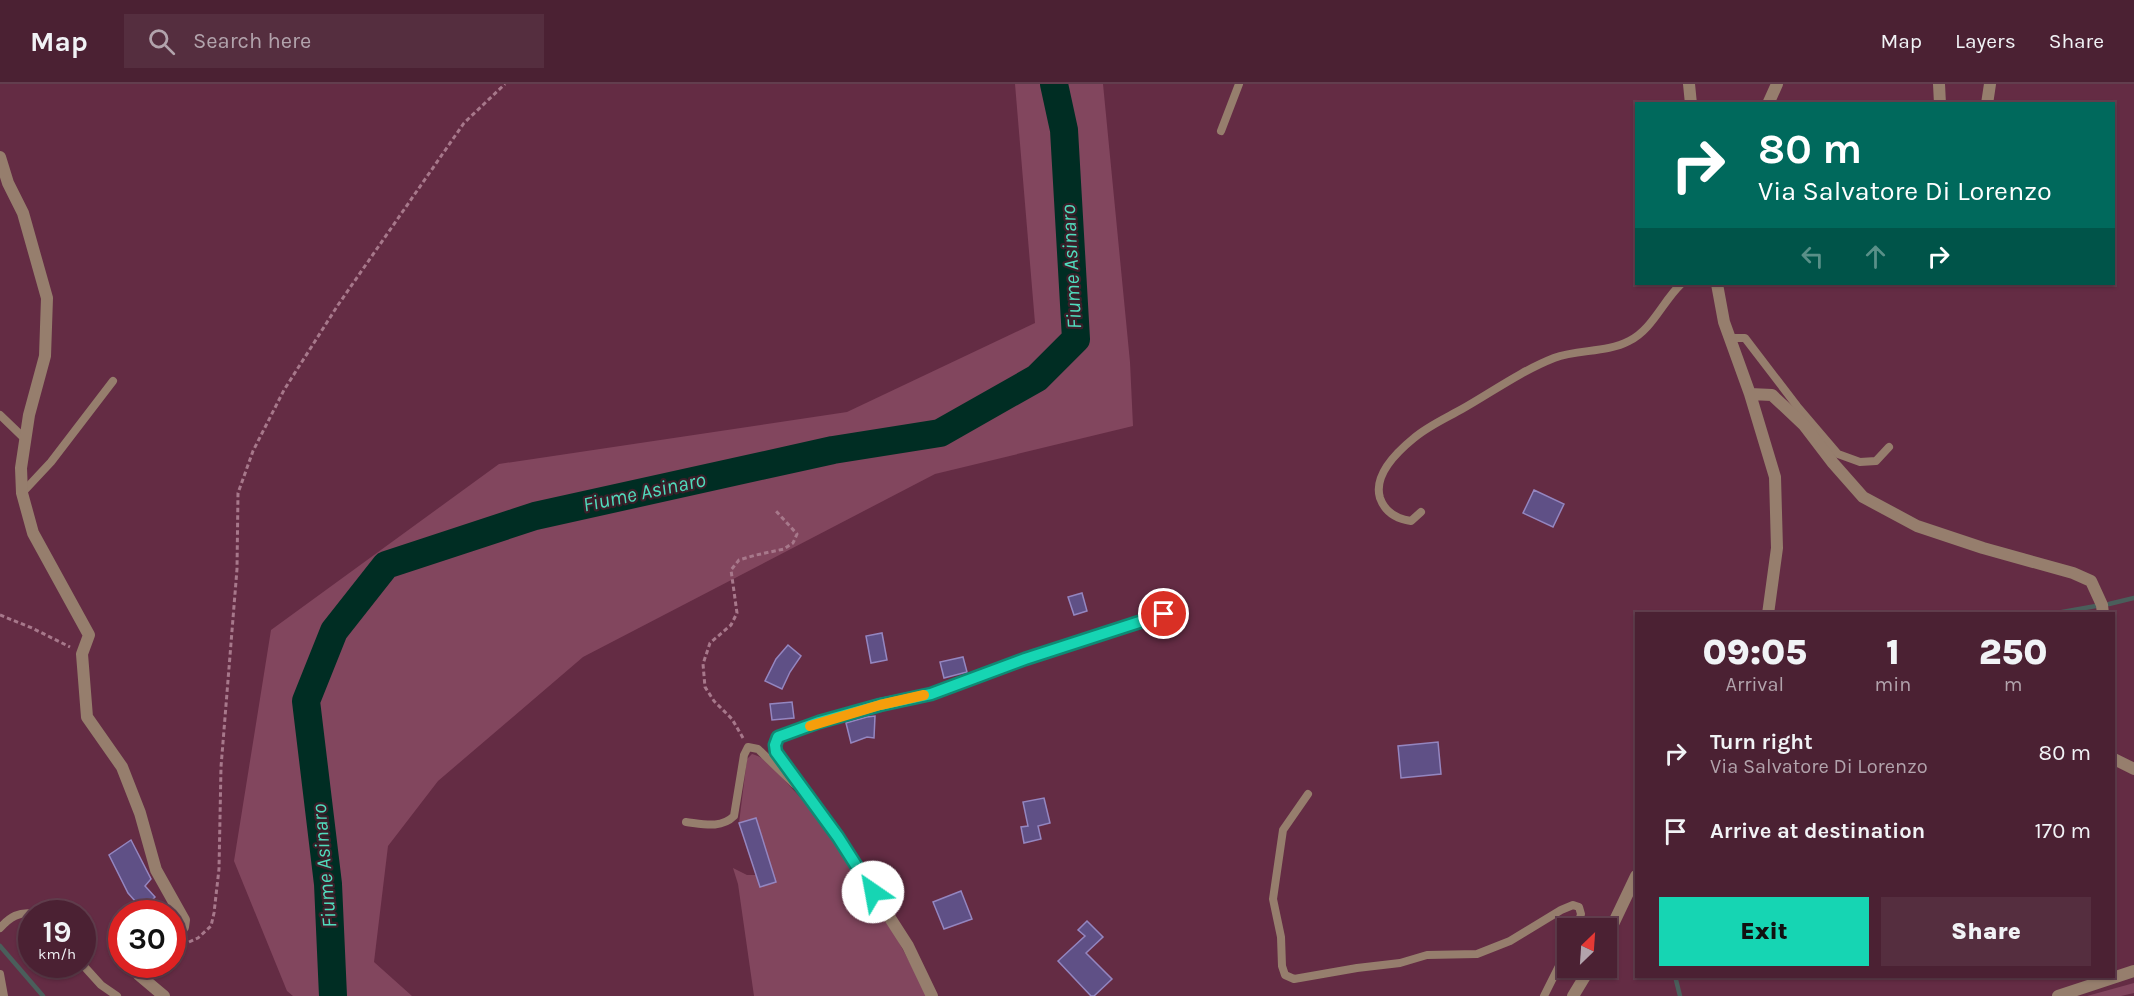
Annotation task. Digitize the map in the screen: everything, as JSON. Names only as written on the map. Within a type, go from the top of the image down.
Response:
[{"type":"street","points":[[1689,84],[1691,102]]},
{"type":"street","points":[[1769,102],[1777,84]]},
{"type":"street","points":[[1939,84],[1940,102]]},
{"type":"street","points":[[1987,102],[1990,84]]},
{"type":"street","points":[[0,157],[8,183],[23,213],[47,298],[45,356],[29,415],[21,468],[22,493],[33,533],[89,635],[82,654],[87,717],[122,766],[140,813],[156,870],[173,900]]},
{"type":"street","points":[[1717,285],[1724,322],[1750,394],[1774,477],[1777,548],[1768,612]]},
{"type":"street","points":[[1750,394],[1772,395],[1804,425],[1863,497],[1917,526],[1983,548],[2073,573],[2091,581],[2103,612]]},
{"type":"street","points":[[932,996],[908,946],[838,837],[776,752],[775,745],[778,737],[819,722],[931,694],[1025,659],[1164,614]]},
{"type":"street","points":[[2115,760],[2134,769]]},
{"type":"street","points":[[1616,918],[1635,878]]},
{"type":"street","points":[[2115,977],[2134,971]]},
{"type":"street","points":[[143,978],[164,996]]},
{"type":"street","points":[[1573,996],[1584,978]]},
{"type":"street","points":[[2058,996],[2113,978]]},
{"type":"lane","points":[[1221,131],[1239,84]]},
{"type":"lane","points":[[1421,512],[1411,521],[1399,520],[1383,507],[1379,494],[1381,477],[1394,457],[1416,436],[1530,369],[1556,357],[1613,347],[1631,340],[1647,327],[1671,293],[1680,285]]},
{"type":"lane","points":[[1729,338],[1745,338],[1797,406],[1838,454],[1860,462],[1876,461],[1889,447]]},
{"type":"lane","points":[[22,493],[51,462],[113,381]]},
{"type":"lane","points":[[0,415],[25,439]]},
{"type":"lane","points":[[686,822],[711,825],[727,823],[734,816],[744,755],[748,747],[758,749],[808,797]]},
{"type":"lane","points":[[1308,794],[1284,830],[1273,899],[1281,937],[1282,966],[1285,975],[1294,979],[1400,963],[1427,955],[1477,954],[1510,941],[1573,905],[1579,907],[1580,918]]},
{"type":"lane","points":[[0,928],[8,919],[18,914]]},
{"type":"lane","points":[[1544,996],[1557,970]]},
{"type":"lane","points":[[0,974],[4,996]]},
{"type":"lane","points":[[95,978],[117,996]]},
{"type":"path","points":[[186,944],[198,938],[211,926],[214,913],[219,869],[220,766],[237,569],[238,493],[253,451],[284,390],[338,305],[464,123],[505,84]]},
{"type":"path","points":[[748,747],[732,718],[714,701],[705,687],[703,664],[710,643],[731,624],[737,613],[731,570],[739,561],[783,549],[793,543],[797,534],[776,511]]},
{"type":"path","points":[[0,615],[32,628],[82,654]]},
{"type":"shaded area","points":[[1015,84],[1103,84],[1130,362],[1133,426],[935,474],[583,657],[438,781],[388,846],[374,962],[412,996],[293,996],[287,991],[234,861],[271,630],[499,464],[847,412],[1035,323]]},
{"type":"shaded area","points":[[752,754],[762,758],[775,770],[808,807],[847,858],[882,912],[927,996],[754,996],[738,884],[733,868],[747,875],[756,875],[760,887],[776,882],[756,818],[739,823],[747,759]]},
{"type":"shaded area","points":[[2134,983],[2134,993],[2121,996],[2087,996]]},
{"type":"building","points":[[1534,490],[1564,504],[1553,527],[1523,513]]},
{"type":"building","points":[[1082,593],[1087,611],[1074,615],[1068,597]]},
{"type":"building","points":[[882,633],[887,660],[871,663],[866,636]]},
{"type":"building","points":[[788,645],[801,656],[782,689],[765,681],[776,659]]},
{"type":"building","points":[[963,657],[967,672],[944,678],[940,662]]},
{"type":"building","points":[[792,702],[794,718],[772,720],[770,704]]},
{"type":"building","points":[[875,716],[874,738],[867,737],[851,743],[846,723]]},
{"type":"building","points":[[1438,742],[1441,774],[1401,778],[1398,746]]},
{"type":"building","points":[[1044,798],[1050,823],[1038,826],[1041,839],[1024,843],[1021,827],[1028,826],[1023,802]]},
{"type":"building","points":[[756,818],[776,882],[760,887],[739,823]]},
{"type":"building","points":[[131,840],[151,879],[145,886],[155,897],[152,900],[134,900],[128,893],[109,855]]},
{"type":"building","points":[[961,891],[972,919],[944,929],[933,902]]},
{"type":"building","points":[[1087,921],[1103,937],[1086,953],[1112,979],[1094,996],[1091,996],[1058,961],[1085,936],[1078,930]]},
{"type":"waterway","name":"Fiume Asinaro","points":[[333,996],[328,884],[306,701],[334,631],[386,565],[535,516],[833,450],[940,433],[1037,378],[1076,339],[1064,130],[1054,84]]},
{"type":"waterway","points":[[2109,604],[2134,598]]},
{"type":"waterway","points":[[2062,612],[2096,606]]},
{"type":"waterway","points":[[0,946],[43,996]]},
{"type":"waterway","points":[[1676,978],[1680,996]]},
{"type":"slow traffic","points":[[810,726],[880,705],[924,695]]},
{"type":"route","points":[[873,892],[838,837],[776,752],[775,745],[778,737],[819,722],[931,694],[1025,659],[1164,614]]}]
